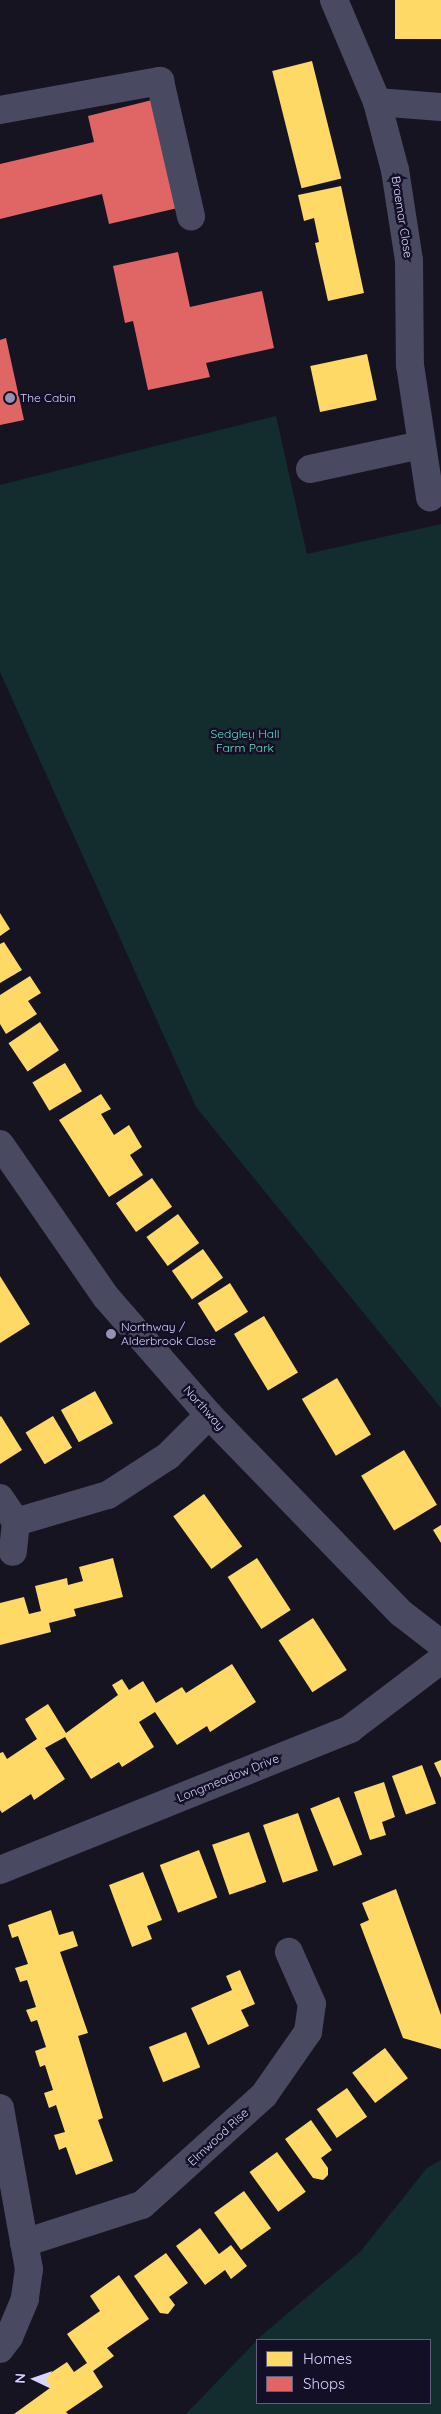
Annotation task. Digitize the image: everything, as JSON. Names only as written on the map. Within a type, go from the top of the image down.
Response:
[{"type":"street","name":"Braemar Close","points":[[334,0],[377,102],[395,170],[410,260],[410,365],[430,498]]},
{"type":"street","points":[[0,110],[160,81],[191,216]]},
{"type":"street","points":[[377,102],[441,107]]},
{"type":"street","points":[[310,469],[421,445]]},
{"type":"street","name":"Northway","points":[[0,1144],[106,1297],[209,1415],[401,1613],[441,1644]]},
{"type":"street","points":[[16,1522],[108,1495],[168,1456],[209,1415]]},
{"type":"street","points":[[0,1498],[16,1522],[13,1552]]},
{"type":"street","name":"Longmeadow Drive","points":[[0,1870],[350,1729],[441,1660]]},
{"type":"street","name":"Elmwood Rise","points":[[24,2243],[142,2205],[264,2095],[308,2032],[312,2004],[289,1952]]},
{"type":"street","points":[[0,2108],[29,2269],[25,2299],[9,2337],[0,2349]]},
{"type":"green space","name":"Sedgley Hall Farm Park","points":[[276,416],[307,554],[441,524],[441,1408],[196,1107],[0,672],[0,485]]},
{"type":"green space","points":[[441,2160],[441,2414],[186,2414],[256,2341],[256,2404],[431,2404],[431,2339],[258,2339],[360,2252],[427,2168]]},
{"type":"building: Homes","points":[[395,0],[441,0],[441,39],[395,39]]},
{"type":"building: Homes","points":[[312,61],[341,178],[301,188],[272,71]]},
{"type":"building: Homes","points":[[341,186],[364,293],[328,301],[315,243],[319,242],[314,218],[304,221],[298,195]]},
{"type":"building: Homes","points":[[367,354],[377,400],[320,412],[310,366]]},
{"type":"building: Homes","points":[[0,913],[10,929],[0,936]]},
{"type":"building: Homes","points":[[4,942],[22,970],[0,983],[0,944]]},
{"type":"building: Homes","points":[[30,976],[41,993],[28,1001],[37,1014],[6,1034],[0,1024],[0,995]]},
{"type":"building: Homes","points":[[40,1022],[59,1050],[28,1071],[8,1043]]},
{"type":"building: Homes","points":[[65,1063],[82,1091],[49,1111],[32,1083]]},
{"type":"building: Homes","points":[[101,1094],[111,1109],[101,1114],[114,1135],[129,1125],[142,1147],[130,1155],[143,1175],[109,1197],[59,1120]]},
{"type":"building: Homes","points":[[152,1178],[172,1207],[136,1232],[116,1203]]},
{"type":"building: Homes","points":[[178,1214],[199,1243],[168,1266],[146,1237]]},
{"type":"building: Homes","points":[[203,1249],[223,1278],[192,1299],[172,1271]]},
{"type":"building: Homes","points":[[0,1276],[30,1324],[0,1343]]},
{"type":"building: Homes","points":[[230,1283],[248,1312],[216,1332],[198,1303]]},
{"type":"building: Homes","points":[[264,1316],[298,1373],[268,1391],[234,1334]]},
{"type":"building: Homes","points":[[337,1378],[371,1435],[336,1456],[302,1399]]},
{"type":"building: Homes","points":[[95,1391],[113,1423],[79,1442],[61,1410]]},
{"type":"building: Homes","points":[[53,1416],[72,1448],[45,1464],[26,1432]]},
{"type":"building: Homes","points":[[0,1417],[22,1450],[0,1464]]},
{"type":"building: Homes","points":[[404,1450],[437,1505],[394,1531],[361,1476]]},
{"type":"building: Homes","points":[[204,1494],[242,1547],[211,1569],[173,1516]]},
{"type":"building: Homes","points":[[441,1525],[441,1543],[433,1530]]},
{"type":"building: Homes","points":[[113,1558],[123,1597],[74,1609],[76,1616],[49,1623],[51,1632],[0,1645],[0,1603],[24,1597],[29,1614],[41,1611],[35,1586],[67,1578],[68,1585],[83,1581],[79,1567]]},
{"type":"building: Homes","points":[[257,1558],[291,1610],[261,1629],[228,1577]]},
{"type":"building: Homes","points":[[313,1618],[347,1670],[312,1692],[279,1640]]},
{"type":"building: Homes","points":[[232,1664],[256,1702],[210,1732],[207,1726],[177,1745],[155,1712],[139,1722],[154,1747],[122,1767],[119,1762],[91,1779],[65,1737],[45,1748],[65,1779],[34,1800],[31,1794],[2,1813],[0,1810],[0,1753],[3,1752],[7,1759],[37,1739],[25,1719],[48,1704],[66,1733],[118,1695],[112,1685],[122,1679],[129,1690],[143,1681],[156,1703],[182,1687],[186,1693]]},
{"type":"building: Homes","points":[[441,1760],[441,1778],[434,1763]]},
{"type":"building: Homes","points":[[422,1765],[436,1804],[406,1814],[392,1776]]},
{"type":"building: Homes","points":[[384,1782],[395,1817],[382,1822],[386,1835],[370,1840],[354,1792]]},
{"type":"building: Homes","points":[[339,1797],[362,1854],[333,1866],[310,1809]]},
{"type":"building: Homes","points":[[298,1813],[318,1871],[283,1883],[263,1825]]},
{"type":"building: Homes","points":[[249,1832],[266,1882],[229,1895],[212,1845]]},
{"type":"building: Homes","points":[[199,1850],[217,1898],[178,1913],[160,1865]]},
{"type":"building: Homes","points":[[143,1872],[162,1920],[147,1926],[152,1939],[132,1947],[109,1885]]},
{"type":"building: Homes","points":[[396,1889],[441,2015],[441,2049],[403,2038],[360,1924],[369,1920],[362,1903]]},
{"type":"building: Homes","points":[[51,1910],[59,1935],[73,1931],[78,1946],[60,1952],[88,2033],[78,2036],[103,2118],[98,2120],[113,2161],[76,2175],[66,2147],[59,2150],[54,2135],[65,2132],[56,2105],[49,2108],[44,2093],[53,2090],[45,2065],[40,2067],[35,2051],[46,2047],[37,2020],[31,2022],[26,2010],[36,2007],[27,1980],[20,1982],[15,1968],[28,1964],[18,1936],[12,1938],[8,1925]]},
{"type":"building: Homes","points":[[240,1970],[255,2004],[241,2010],[249,2026],[208,2045],[191,2008],[232,1990],[226,1976]]},
{"type":"building: Homes","points":[[186,2032],[200,2067],[163,2082],[149,2047]]},
{"type":"building: Homes","points":[[385,2048],[408,2078],[375,2103],[352,2073]]},
{"type":"building: Homes","points":[[347,2088],[367,2117],[337,2138],[317,2109]]},
{"type":"building: Homes","points":[[311,2120],[332,2150],[321,2158],[328,2168],[328,2175],[323,2180],[313,2178],[285,2139]]},
{"type":"building: Homes","points":[[277,2152],[306,2192],[278,2212],[249,2172]]},
{"type":"building: Homes","points":[[244,2191],[271,2228],[241,2250],[214,2213]]},
{"type":"building: Homes","points":[[200,2228],[219,2254],[231,2245],[247,2266],[231,2279],[225,2270],[205,2285],[176,2246]]},
{"type":"building: Homes","points":[[166,2253],[188,2283],[169,2297],[175,2305],[168,2314],[160,2313],[134,2276]]},
{"type":"building: Homes","points":[[119,2275],[149,2319],[107,2348],[114,2356],[93,2371],[103,2387],[66,2412],[68,2414],[14,2414],[50,2388],[43,2378],[67,2362],[74,2372],[87,2363],[67,2334],[100,2311],[90,2296]]},
{"type":"building: Shops","points":[[156,99],[182,207],[109,224],[102,194],[0,219],[0,164],[94,142],[88,116]]},
{"type":"building: Shops","points":[[178,252],[190,307],[262,291],[274,348],[206,363],[210,377],[148,390],[133,321],[125,323],[113,266]]},
{"type":"building: Shops","name":"The Cabin","points":[[6,338],[24,420],[0,425],[0,340]]},
{"type":"place","name":"The Cabin","points":[[10,398]]},
{"type":"place","name":"Northway / Alderbrook Close","points":[[111,1334]]}]
